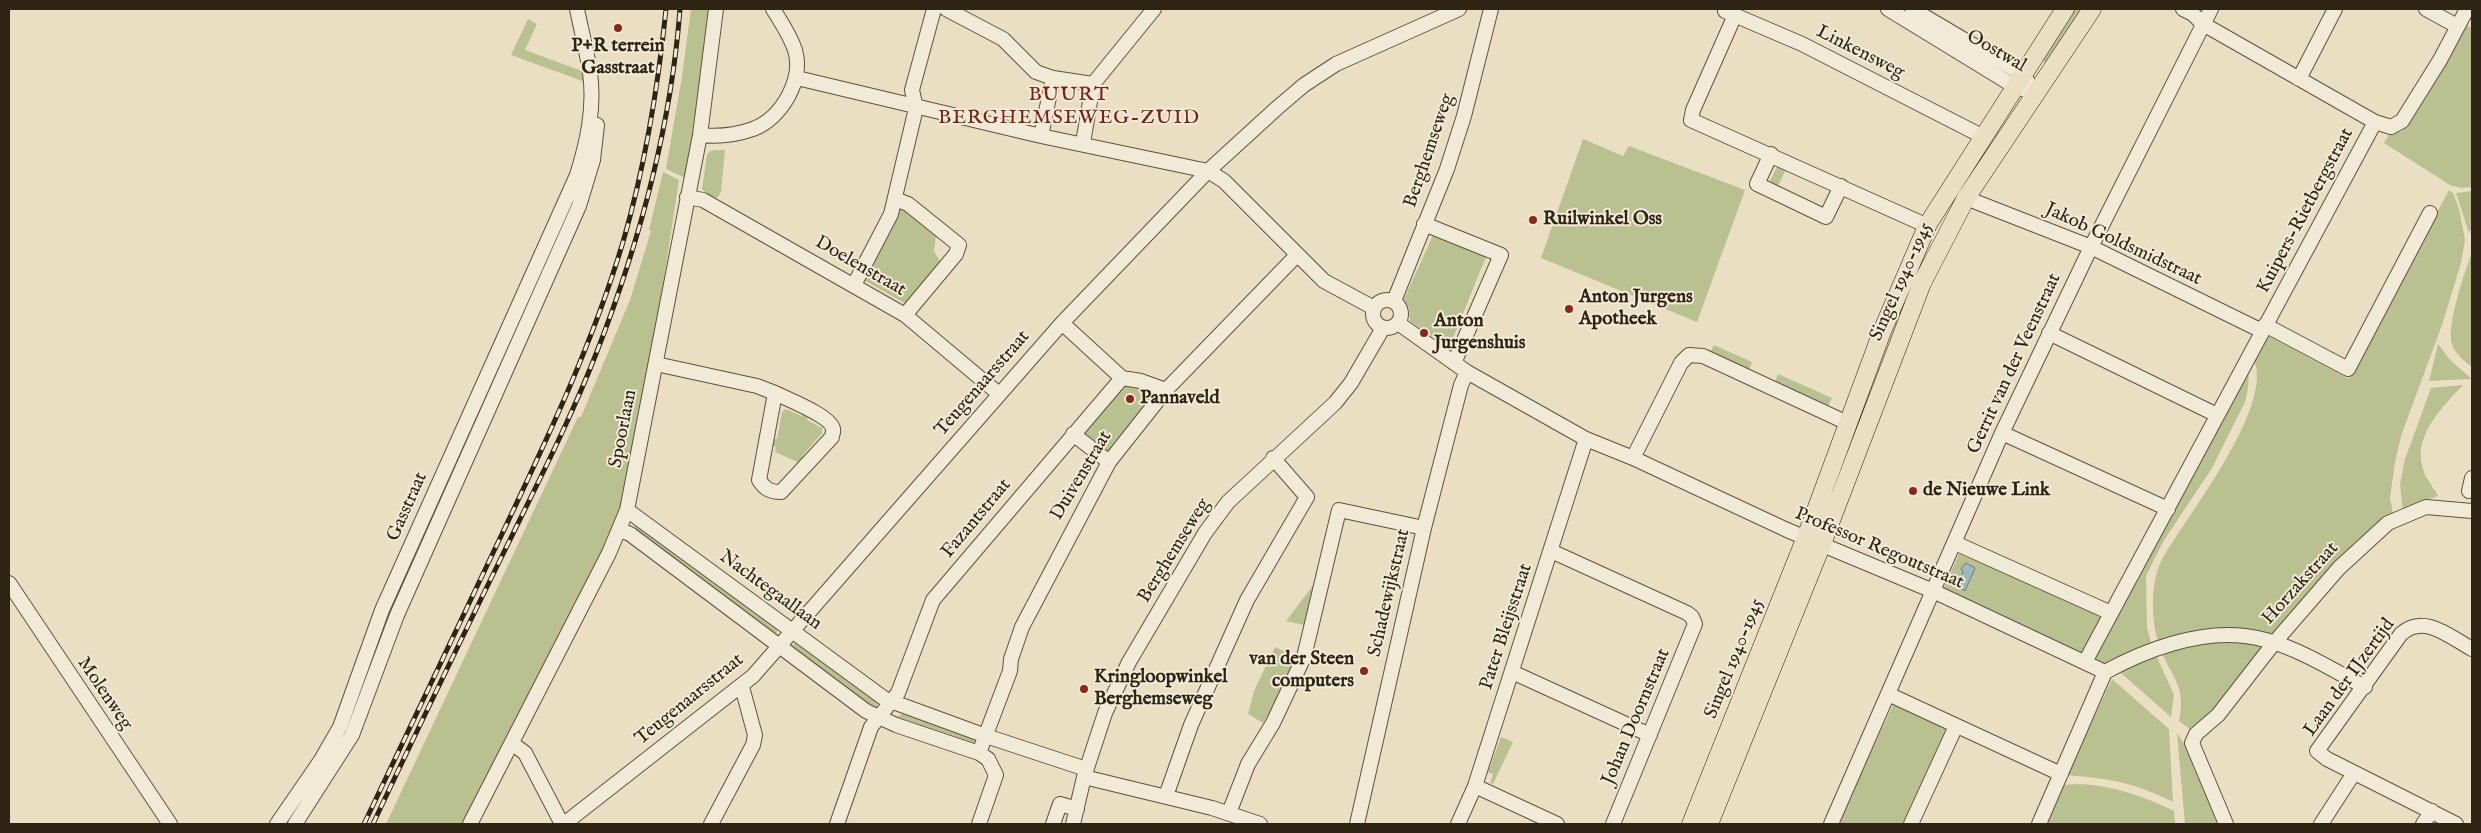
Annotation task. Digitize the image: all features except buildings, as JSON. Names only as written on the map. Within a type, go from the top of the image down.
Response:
[{"type":"main road","name":"Singel 1940-1945","points":[[1691,824],[1819,543],[1827,482],[1883,330],[1928,224],[2065,9]]},
{"type":"main road","name":"Singel 1940-1945","points":[[1712,824],[1800,598],[1819,543],[1922,283],[1969,200],[2035,93],[2092,9]]},
{"type":"street","name":"Gasstraat","points":[[295,824],[352,736],[394,621],[580,206],[590,113],[590,80],[577,9]]},
{"type":"street","name":"Spoorlaan","points":[[470,824],[513,744],[620,530],[627,510],[700,135],[716,9]]},
{"type":"street","points":[[700,135],[722,136],[738,133],[762,124],[784,102],[797,78],[796,51],[773,9]]},
{"type":"street","points":[[854,285],[891,214],[916,108],[912,90],[934,9]]},
{"type":"street","points":[[946,9],[1003,39],[1036,72],[1053,78],[1094,84]]},
{"type":"street","points":[[1083,144],[1094,84],[1154,9]]},
{"type":"street","name":"Teugenaarsstraat","points":[[563,824],[742,687],[1062,323],[1208,171],[1304,85],[1336,64],[1459,9]]},
{"type":"street","name":"Berghemseweg","points":[[1394,301],[1450,160],[1491,9]]},
{"type":"street","name":"Oostwal","points":[[1888,9],[2015,86],[2035,93]]},
{"type":"street","name":"Oostwal","points":[[1912,9],[2015,86]]},
{"type":"street","points":[[2183,9],[2193,14],[2203,24],[2375,122]]},
{"type":"street","name":"Gerrit van der Veenstraat","points":[[1831,824],[2002,433],[2090,247],[2211,9]]},
{"type":"street","points":[[2298,79],[2335,9]]},
{"type":"street","points":[[2426,9],[2458,26]]},
{"type":"street","name":"Kuipers-Rietbergstraat","points":[[2085,662],[2375,122],[2391,127],[2402,121],[2440,60],[2467,9]]},
{"type":"street","name":"Linkensweg","points":[[1771,154],[1691,120],[1693,110],[1730,13],[1802,44],[1976,133]]},
{"type":"street","points":[[797,78],[916,108],[1208,171],[1224,181],[1324,281],[1374,308]]},
{"type":"street","points":[[1041,136],[1053,78]]},
{"type":"street","name":"Singel 1940-1945","points":[[1827,482],[1825,466],[1897,276],[1921,223],[1937,194],[1998,100],[2015,86]]},
{"type":"street","points":[[1841,186],[1826,217],[1757,184],[1771,154],[1841,186],[1921,223]]},
{"type":"street","name":"Gasstraat","points":[[277,824],[321,760],[340,727],[382,610],[566,201],[583,177]]},
{"type":"street","name":"Doelenstraat","points":[[687,197],[703,200],[905,315],[999,394]]},
{"type":"street","points":[[895,199],[908,204],[959,246],[956,254],[905,315]]},
{"type":"street","name":"Jakob Goldsmidstraat","points":[[1969,200],[2090,247],[2264,328]]},
{"type":"street","points":[[566,201],[580,206]]},
{"type":"street","points":[[2264,328],[2348,369],[2430,213]]},
{"type":"street","points":[[1424,224],[1501,255],[1454,363]]},
{"type":"street","name":"Duivenstraat","points":[[979,753],[1010,672],[1011,659],[1022,626],[1108,462],[1166,390],[1297,255]]},
{"type":"street","points":[[1382,300],[1394,301],[1401,311],[1398,323],[1388,329],[1383,328],[1374,320],[1374,308],[1382,300]]},
{"type":"street","points":[[1062,323],[1122,378],[1141,381],[1166,390]]},
{"type":"street","name":"Professor Regoutstraat","points":[[1398,323],[1467,372],[1586,439],[1633,458],[1714,497],[1819,543],[1933,591],[2105,672]]},
{"type":"street","name":"Berghemseweg","points":[[1073,824],[1085,773],[1105,712],[1129,662],[1200,540],[1228,502],[1335,403],[1351,382],[1383,328]]},
{"type":"street","points":[[2049,333],[2217,415]]},
{"type":"street","points":[[1633,458],[1681,363],[1689,354],[1703,356],[1842,420]]},
{"type":"street","points":[[656,364],[757,386],[775,393],[818,414],[830,422],[833,429],[832,437],[781,492],[771,492],[759,480],[775,393]]},
{"type":"street","name":"Schadewijkstraat","points":[[1357,824],[1424,528],[1460,385],[1467,372]]},
{"type":"street","name":"Fazantstraat","points":[[890,702],[898,693],[933,600],[1122,378]]},
{"type":"street","points":[[2002,433],[2168,508]]},
{"type":"street","points":[[1073,434],[1108,462]]},
{"type":"street","name":"Pater Bleijsstraat","points":[[1458,824],[1475,786],[1586,439]]},
{"type":"street","points":[[1166,796],[1191,725],[1247,600],[1307,497],[1274,458]]},
{"type":"street","name":"Horzakstraat","points":[[2226,824],[2192,743],[2196,734],[2218,715],[2274,643],[2350,556],[2388,523],[2426,507],[2472,511]]},
{"type":"street","name":"Nachtegaallaan","points":[[627,510],[890,702],[1085,773],[1229,812],[1260,824]]},
{"type":"street","points":[[1229,812],[1248,764],[1273,724],[1304,657],[1339,510],[1424,528]]},
{"type":"street","name":"Nachtegaallaan","points":[[620,530],[630,534],[878,718],[979,753]]},
{"type":"street","name":"Professor Regoutstraat","points":[[1954,544],[2111,613]]},
{"type":"street","name":"Johan Doornstraat","points":[[1551,551],[1687,613],[1692,617],[1695,624],[1613,824]]},
{"type":"street","name":"Molenweg","points":[[9,583],[170,824]]},
{"type":"street","name":"Laan der IJzertijd","points":[[2456,824],[2354,773],[2317,752],[2401,634],[2416,624],[2435,628],[2472,649]]},
{"type":"street","points":[[2039,824],[2105,672],[2124,662],[2160,649],[2203,638],[2246,636],[2296,651],[2365,687]]},
{"type":"street","points":[[1512,672],[1650,735]]},
{"type":"street","points":[[711,824],[753,745],[755,735],[742,687]]},
{"type":"street","points":[[1888,694],[2061,774]]},
{"type":"street","points":[[837,824],[871,727],[890,702]]},
{"type":"street","points":[[1911,824],[1956,726]]},
{"type":"street","points":[[513,744],[525,753],[563,824]]},
{"type":"street","points":[[979,753],[988,759],[996,775],[979,824]]},
{"type":"street","points":[[2321,824],[2354,773]]},
{"type":"street","points":[[1475,786],[1557,824]]},
{"type":"street","points":[[1053,824],[1060,804],[1077,809]]},
{"type":"street","points":[[2423,824],[2432,812]]},
{"type":"green space","points":[[691,9],[711,9],[700,99],[685,178],[666,169]]},
{"type":"green space","points":[[2071,9],[2086,9],[2047,64],[2039,58]]},
{"type":"green space","points":[[528,19],[537,24],[525,50],[582,71],[585,82],[511,55]]},
{"type":"green space","points":[[2464,24],[2472,28],[2472,187],[2461,188],[2450,185],[2384,143],[2391,131],[2401,132],[2408,124]]},
{"type":"green space","points":[[1583,139],[1623,156],[1629,146],[1745,190],[1697,322],[1541,258]]},
{"type":"green space","points":[[725,150],[721,192],[717,198],[707,194],[702,189],[707,155],[710,151]]},
{"type":"green space","points":[[1778,165],[1786,169],[1778,186],[1770,181]]},
{"type":"green space","points":[[663,172],[679,180],[658,318],[623,513],[469,824],[386,824],[578,417],[581,417],[630,300],[651,231],[649,230]]},
{"type":"green space","points":[[2449,190],[2453,193],[2459,209],[2465,240],[2461,263],[2442,325],[2402,433],[2395,462],[2390,498],[2394,519],[2372,540],[2195,733],[2179,721],[2181,698],[2176,681],[2163,656],[2156,635],[2153,614],[2153,592],[2161,561],[2224,462],[2240,433],[2251,406],[2257,381],[2254,360],[2268,336],[2349,379]]},
{"type":"green space","points":[[2472,191],[2472,227],[2469,233],[2456,193]]},
{"type":"green space","points":[[901,207],[936,235],[934,251],[941,263],[906,304],[862,279],[897,210]]},
{"type":"green space","points":[[1435,231],[1488,252],[1449,348],[1410,321],[1409,308],[1404,299]]},
{"type":"green space","points":[[2472,252],[2472,367],[2455,351],[2451,335],[2457,298]]},
{"type":"green space","points":[[2438,344],[2451,361],[2472,379],[2429,381]]},
{"type":"green space","points":[[1714,345],[1752,362],[1749,370],[1710,353]]},
{"type":"green space","points":[[2249,371],[2245,402],[2212,468],[2163,542],[2146,576],[2147,627],[2152,646],[2174,695],[2171,717],[2122,674],[2093,658]]},
{"type":"green space","points":[[1778,374],[1832,398],[1828,406],[1775,382]]},
{"type":"green space","points":[[1126,385],[1151,389],[1152,398],[1107,453],[1081,434],[1120,387]]},
{"type":"green space","points":[[2463,385],[2432,421],[2422,443],[2423,469],[2438,496],[2423,501],[2403,513],[2400,484],[2405,459],[2431,388]]},
{"type":"green space","points":[[786,409],[802,416],[805,412],[809,414],[807,420],[822,428],[822,433],[803,455],[806,459],[802,464],[775,452],[776,447],[770,445],[771,439],[777,439],[782,412]]},
{"type":"green space","points":[[638,521],[780,627],[774,636],[633,531]]},
{"type":"green space","points":[[1959,554],[2099,613],[2101,617],[2083,651],[2079,654],[1942,592]]},
{"type":"green space","points":[[1318,579],[1308,626],[1286,621]]},
{"type":"green space","points":[[797,640],[879,701],[874,711],[790,648]]},
{"type":"green space","points":[[1275,647],[1297,657],[1280,696],[1263,723],[1248,714],[1254,691]]},
{"type":"green space","points":[[2112,679],[2169,729],[2173,802],[2122,782],[2067,775]]},
{"type":"green space","points":[[1895,701],[1951,727],[1907,824],[1837,824]]},
{"type":"green space","points":[[903,714],[978,737],[975,746],[896,721],[898,716]]},
{"type":"green space","points":[[2177,733],[2194,759],[2220,824],[2185,824]]},
{"type":"green space","points":[[1501,737],[1513,742],[1493,784],[1490,783],[1493,774],[1488,772]]},
{"type":"green space","points":[[2080,784],[2117,789],[2151,801],[2174,811],[2175,824],[2045,824],[2063,785]]},
{"type":"water","points":[[1966,563],[1975,568],[1965,591],[1958,586],[1963,571],[1961,569]]},
{"type":"railway","points":[[364,824],[536,462],[598,317],[623,242],[638,185],[655,97],[666,9]]},
{"type":"railway","points":[[373,824],[575,405],[612,312],[639,228],[661,141],[676,53],[680,9]]},
{"type":"place","name":"P+R terrein Gasstraat","points":[[618,28]]},
{"type":"place","name":"Ruilwinkel Oss","points":[[1533,220]]},
{"type":"place","name":"Anton Jurgens Apotheek","points":[[1569,309]]},
{"type":"place","name":"Anton Jurgenshuis","points":[[1424,333]]},
{"type":"place","name":"Pannaveld","points":[[1130,399]]},
{"type":"place","name":"de Nieuwe Link","points":[[1913,491]]},
{"type":"place","name":"van der Steen computers","points":[[1364,671]]},
{"type":"place","name":"Kringloopwinkel Berghemseweg","points":[[1084,689]]},
{"type":"district","name":"BUURT BERGHEMSEWEG-ZUID","points":[[1069,108]]}]
